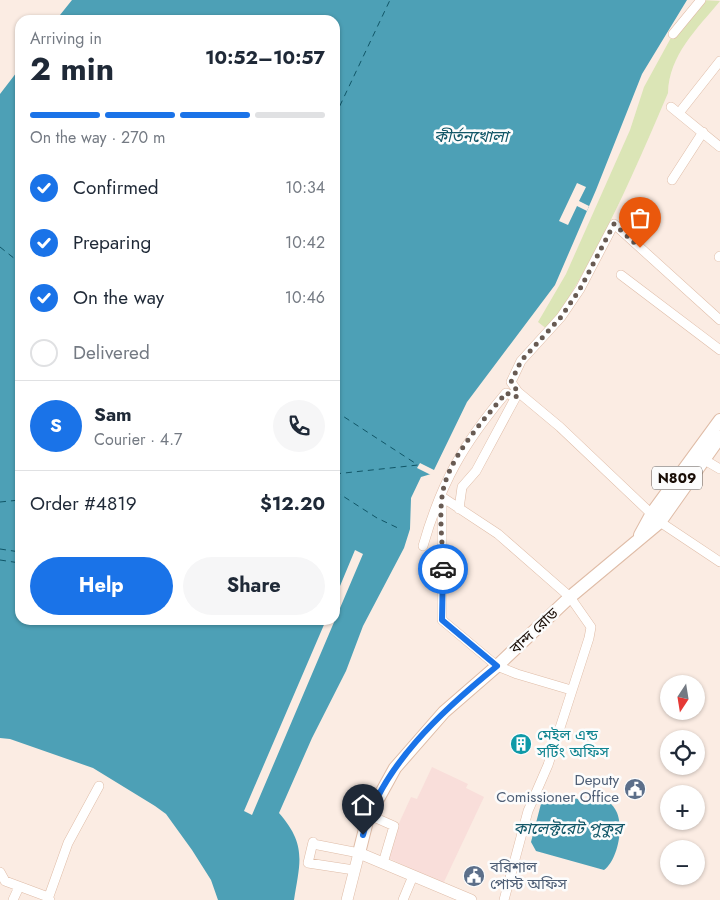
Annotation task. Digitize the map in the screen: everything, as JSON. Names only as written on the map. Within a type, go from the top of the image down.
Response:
[{"type":"highway","name":"বান্দ রোড","points":[[656,518],[720,420]]},
{"type":"highway","name":"বান্দ রোড","points":[[358,853],[369,815],[395,768],[450,704],[497,666],[570,597],[637,540],[720,437]]},
{"type":"main road","points":[[347,900],[358,853],[471,900]]},
{"type":"street","points":[[673,34],[701,0]]},
{"type":"street","points":[[679,113],[720,61]]},
{"type":"street","points":[[671,107],[720,147]]},
{"type":"street","points":[[672,180],[702,132]]},
{"type":"street","points":[[517,395],[511,382],[521,361],[561,317],[580,289],[614,224],[720,320]]},
{"type":"street","points":[[621,275],[720,350]]},
{"type":"street","points":[[423,546],[448,477],[480,424],[506,393],[517,395],[560,427],[656,518],[720,562]]},
{"type":"street","points":[[459,509],[462,487],[476,471],[517,395]]},
{"type":"street","points":[[704,459],[720,469]]},
{"type":"street","points":[[442,497],[498,534],[570,597],[591,627],[590,638],[571,690],[548,764],[528,811],[504,900]]},
{"type":"street","points":[[442,497],[442,620],[497,666],[571,690]]},
{"type":"street","points":[[0,872],[3,880],[48,899],[68,843],[99,786]]},
{"type":"street","points":[[369,815],[394,826],[383,863]]},
{"type":"street","points":[[354,870],[308,863],[313,843],[358,853]]},
{"type":"street","points":[[403,900],[413,876]]},
{"type":"street","points":[[12,900],[19,887]]},
{"type":"shaded area","points":[[432,767],[468,784],[466,788],[484,797],[443,884],[384,856],[411,797],[417,799]]},
{"type":"green space","points":[[702,0],[720,1],[694,32],[679,55],[673,67],[668,93],[614,215],[583,273],[548,330],[538,322],[566,274],[630,130],[644,87],[673,34]]},
{"type":"water","name":"কীর্তনখোলা","points":[[72,0],[687,0],[642,74],[596,190],[555,285],[467,402],[434,470],[431,474],[421,477],[411,498],[410,529],[404,548],[363,626],[346,671],[312,738],[279,813],[288,824],[298,845],[299,864],[294,900],[218,900],[211,880],[166,814],[93,768],[10,739],[0,738],[0,94],[15,74],[15,625],[340,625],[340,15],[60,15]]},
{"type":"water","name":"কালেক্টরেট পুকুর","points":[[550,793],[569,796],[589,803],[592,795],[605,800],[613,806],[618,816],[620,832],[613,858],[604,870],[536,851],[531,842],[542,800]]},
{"type":"pier","points":[[577,183],[586,187],[579,201],[589,206],[587,211],[577,206],[568,225],[559,221]]},
{"type":"pier","points":[[420,463],[436,472],[433,476],[417,468]]},
{"type":"pier","points":[[355,550],[363,554],[340,608],[340,586]]},
{"type":"pier","points":[[324,625],[333,625],[252,815],[244,811]]},
{"type":"ferry route","points":[[340,105],[390,0]]},
{"type":"ferry route","points":[[0,247],[15,259]]},
{"type":"ferry route","points":[[340,414],[418,465]]},
{"type":"ferry route","points":[[340,473],[418,465]]},
{"type":"ferry route","points":[[340,494],[377,518],[400,529]]},
{"type":"ferry route","points":[[0,502],[15,500]]},
{"type":"ferry route","points":[[0,549],[15,551]]},
{"type":"ferry route","points":[[0,560],[15,562]]},
{"type":"way so far","points":[[443,569],[442,497],[445,482],[462,450],[480,424],[506,393],[516,397],[518,392],[511,382],[521,361],[561,317],[580,289],[614,224],[640,248]]},
{"type":"place","name":"মেইল এন্ড সর্টিং অফিস","points":[[521,744]]},
{"type":"place","name":"Deputy Comissioner Office","points":[[635,789]]},
{"type":"place","name":"বরিশাল পোস্ট অফিস","points":[[474,876]]},
{"type":"route","points":[[363,835],[368,816],[395,768],[450,704],[497,666],[442,620],[443,569]]}]
